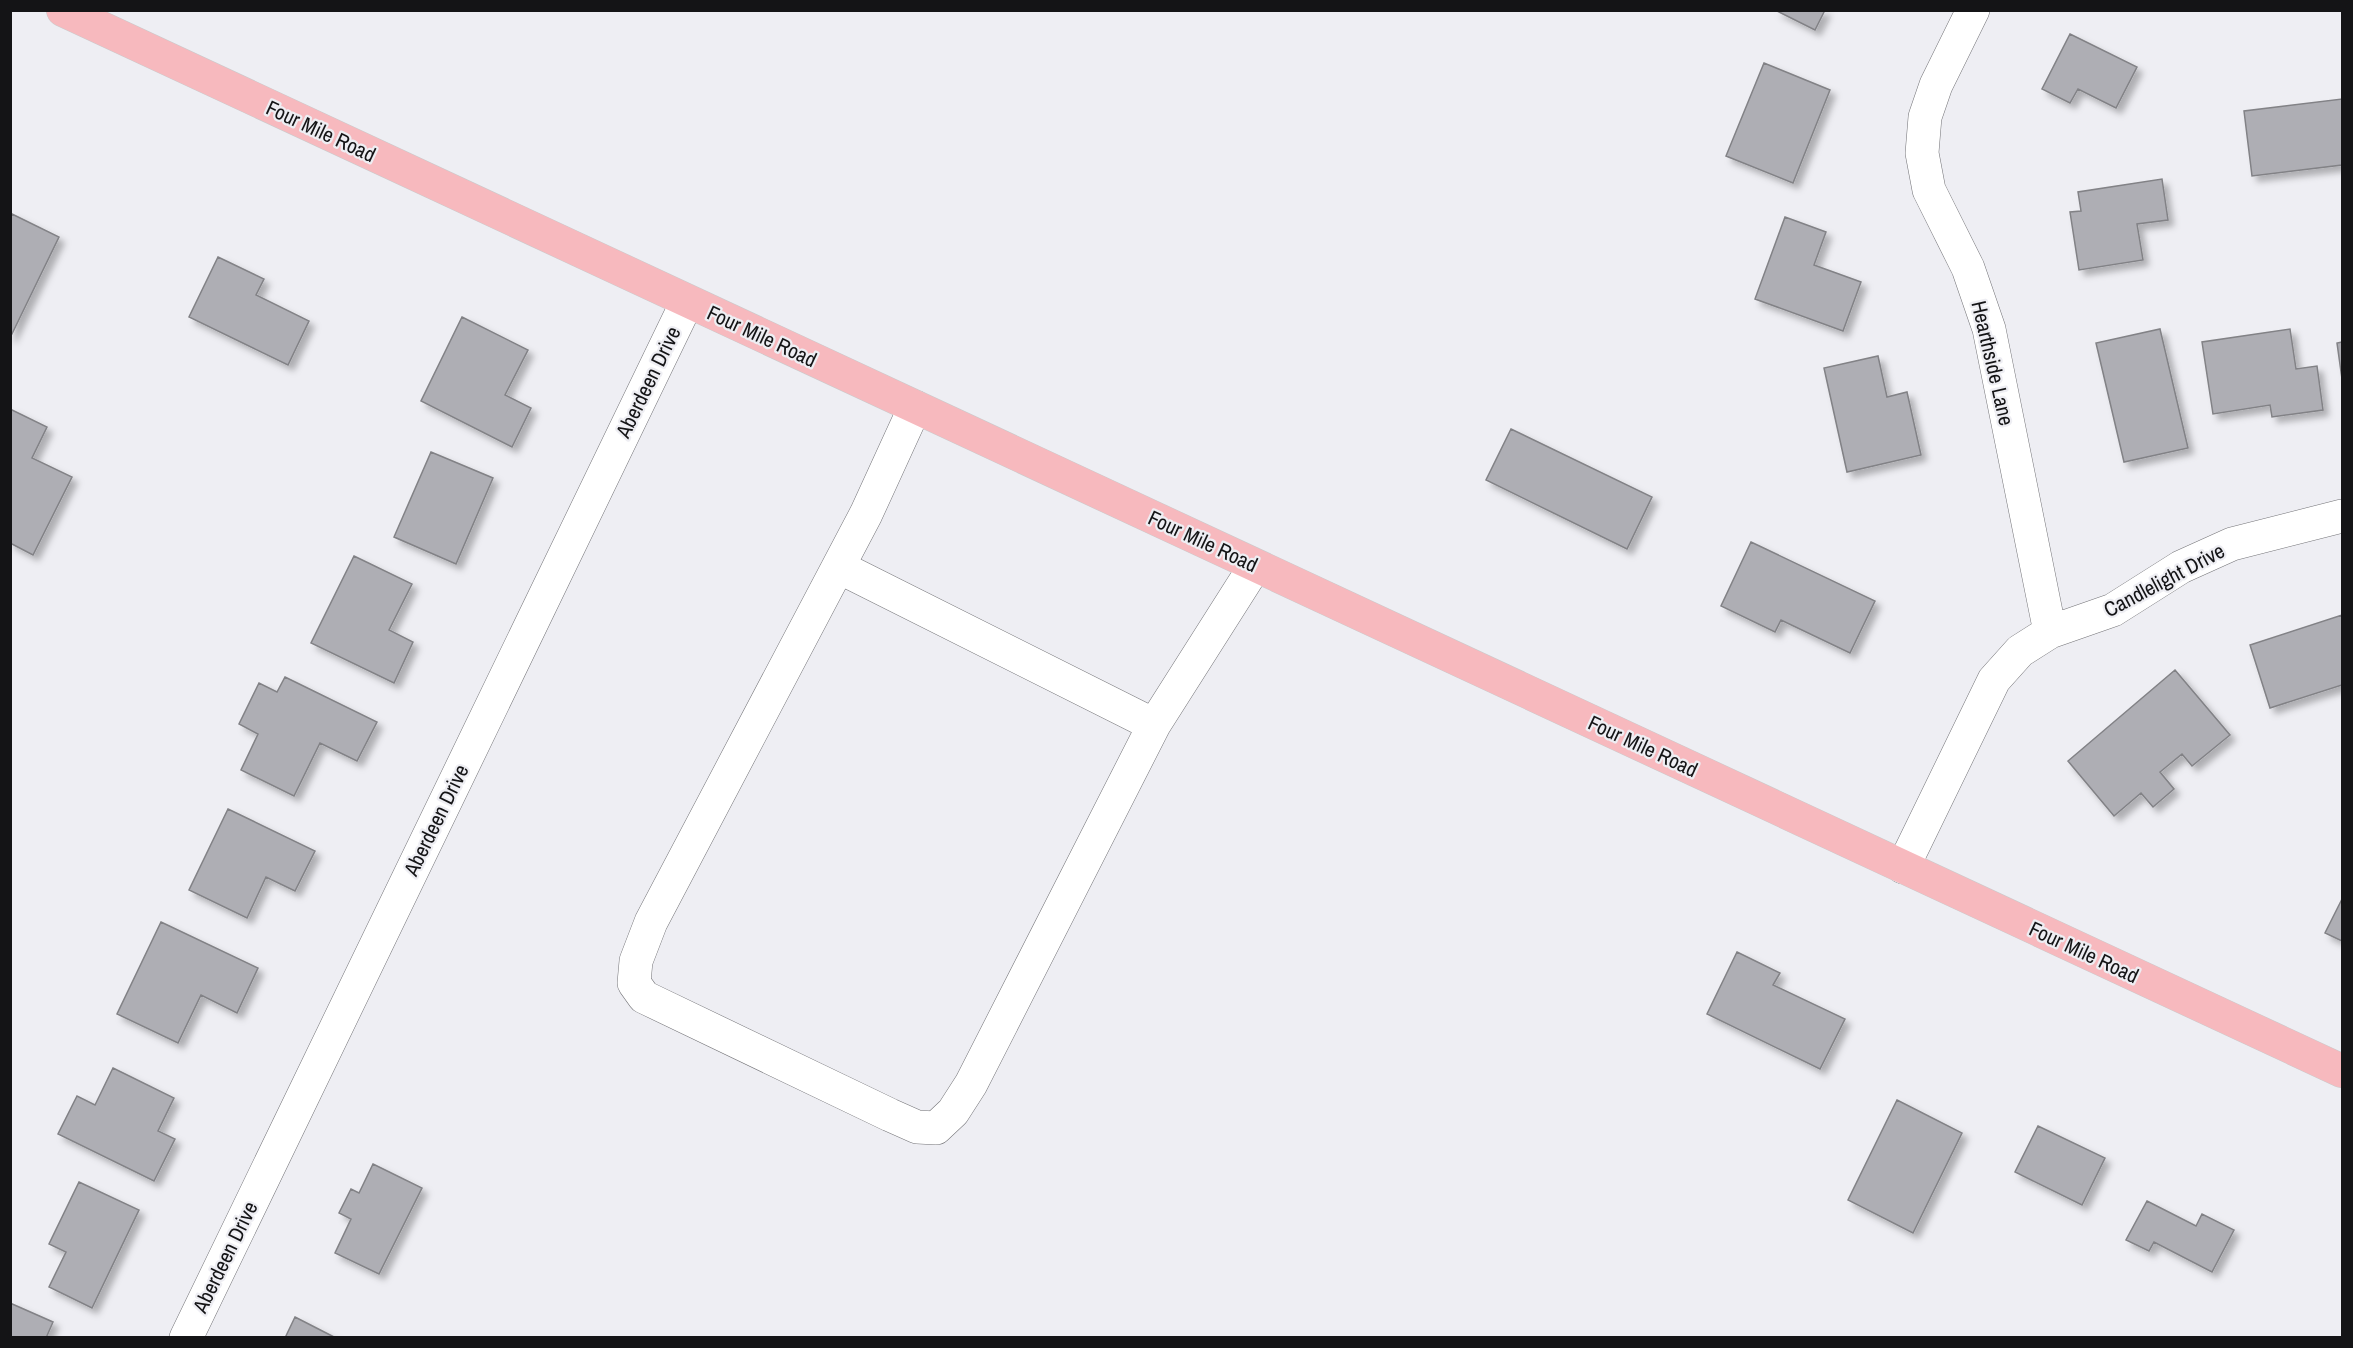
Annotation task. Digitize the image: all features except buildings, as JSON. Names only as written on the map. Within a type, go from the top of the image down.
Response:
[{"type":"main road","name":"Four Mile Road","points":[[63,10],[2343,1071]]},
{"type":"street","name":"Hearthside Lane","points":[[1967,24],[1936,85],[1925,117],[1922,153],[1929,190],[1968,268],[1989,329],[2050,632]]},
{"type":"street","name":"Aberdeen Drive","points":[[186,1338],[687,302]]},
{"type":"street","points":[[915,407],[839,567],[651,921],[636,961],[634,983],[644,996],[890,1115],[917,1127],[936,1128],[953,1112],[971,1084],[1154,725],[1255,566]]},
{"type":"street","name":"Candlelight Drive","points":[[1903,867],[1994,680],[2020,651],[2050,632],[2113,610],[2181,567],[2232,544],[2343,516]]},
{"type":"street","points":[[839,567],[1154,725]]}]
